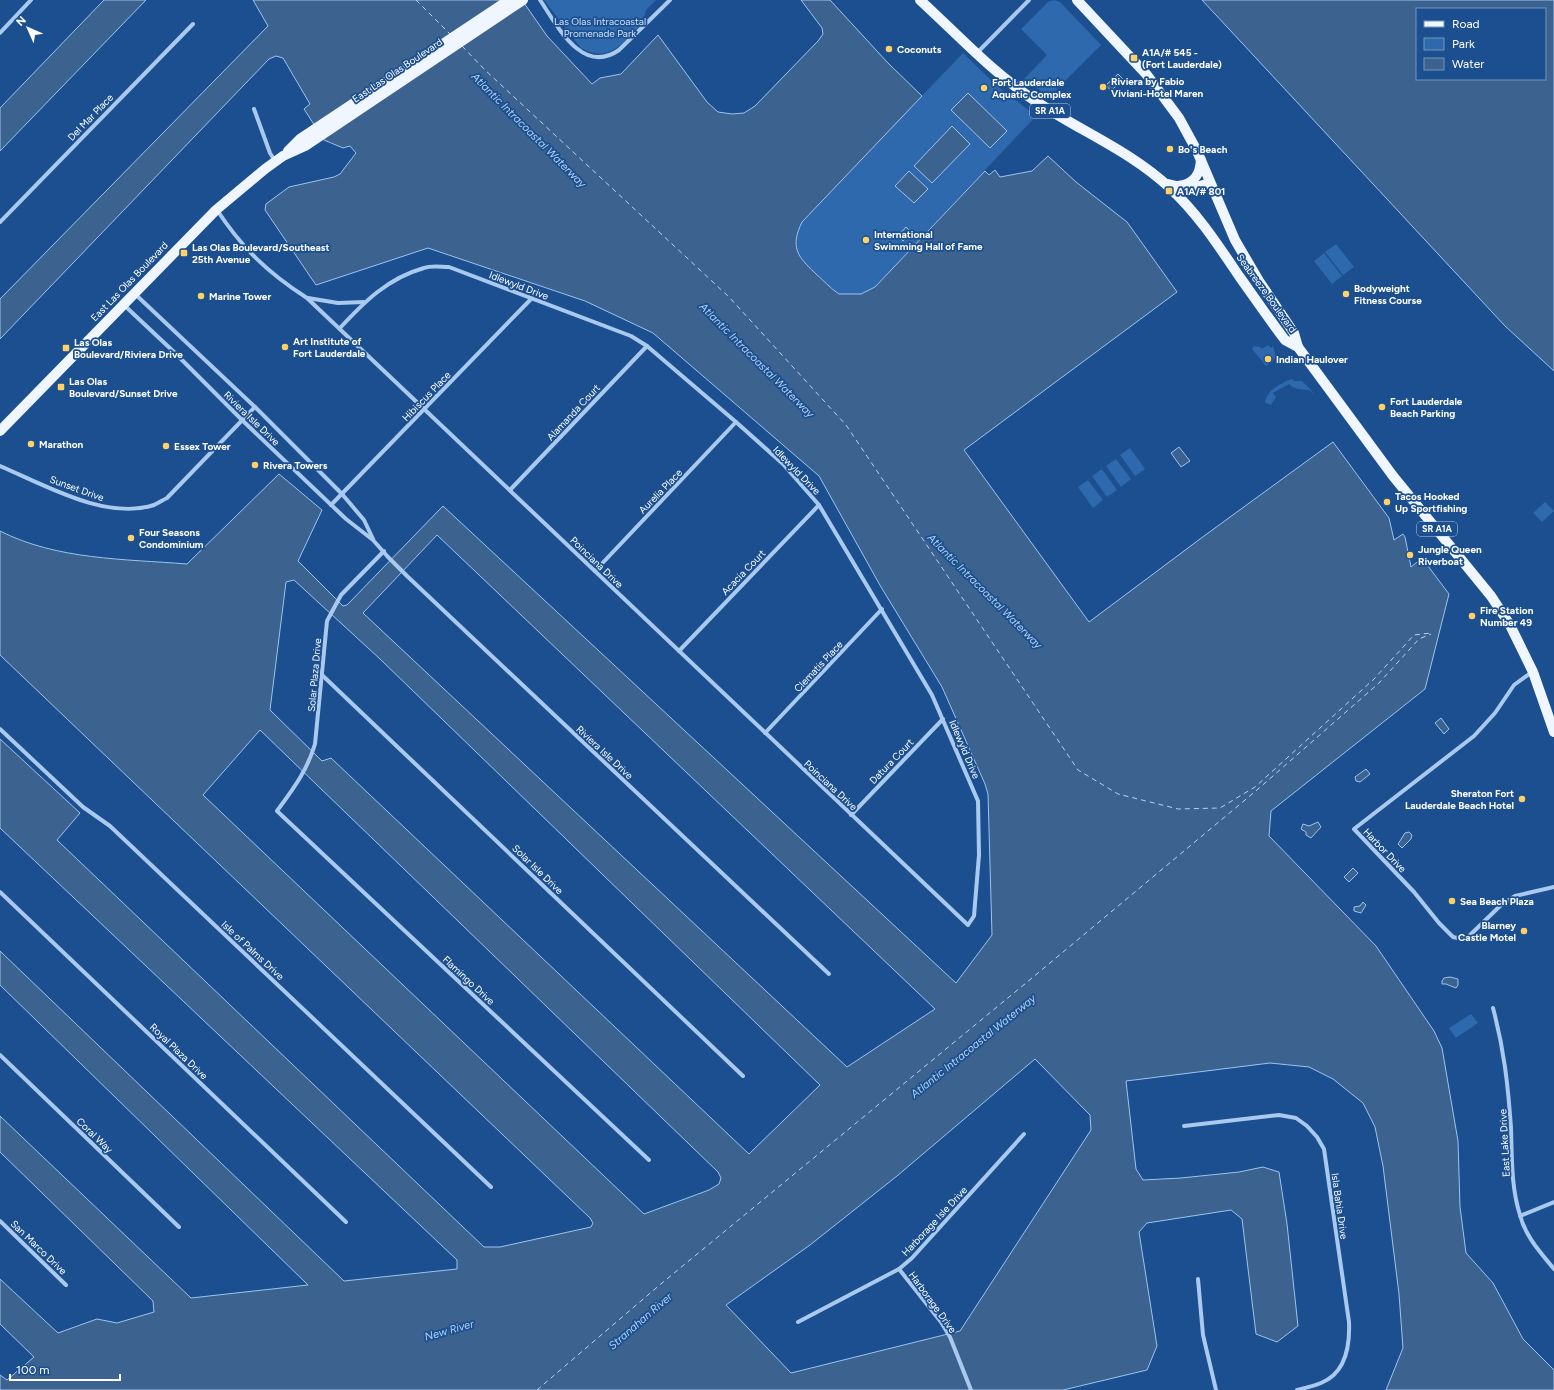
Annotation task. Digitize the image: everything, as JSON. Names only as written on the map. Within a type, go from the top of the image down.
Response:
[{"type":"main road","name":"East Las Olas Boulevard","points":[[0,431],[216,210],[252,179],[508,0]]},
{"type":"main road","name":"East Las Olas Boulevard","points":[[302,143],[523,0]]},
{"type":"main road","name":"Seabreeze Boulevard","points":[[920,0],[976,54],[1030,98],[1063,119],[1132,158],[1164,183],[1190,207],[1208,230],[1284,340],[1298,347],[1393,476],[1491,596],[1510,625],[1532,672],[1554,732]]},
{"type":"main road","name":"SR A1A","points":[[1077,0],[1156,86],[1179,118],[1201,160],[1236,240],[1259,280],[1294,333],[1298,347]]},
{"type":"main road","points":[[1174,186],[1188,184],[1195,179],[1199,172],[1201,160]]},
{"type":"main road","points":[[1164,183],[1188,189],[1210,183]]},
{"type":"street","points":[[0,33],[32,0]]},
{"type":"street","points":[[540,0],[574,47],[582,53],[598,57],[610,55],[619,50],[670,0]]},
{"type":"street","points":[[976,54],[1029,0]]},
{"type":"street","name":"Del Mar Place","points":[[0,222],[193,24]]},
{"type":"street","points":[[254,109],[270,153],[279,159]]},
{"type":"street","name":"Poinciana Drive","points":[[216,210],[252,256],[267,270],[307,298],[340,328],[968,925]]},
{"type":"street","name":"Idlewyld Drive","points":[[340,328],[364,302],[375,293],[405,275],[426,267],[449,267],[630,336],[647,346],[783,464],[819,505],[932,695],[978,801],[980,855],[974,916],[968,925]]},
{"type":"street","name":"Riviera Isle Drive","points":[[134,293],[255,408],[342,494],[364,520],[373,540]]},
{"type":"street","points":[[307,298],[338,302],[364,302]]},
{"type":"street","name":"Hibiscus Place","points":[[331,504],[532,298]]},
{"type":"street","name":"Riviera Isle Drive","points":[[123,304],[174,352],[242,421],[346,519],[373,540],[407,576],[829,974]]},
{"type":"street","name":"Alamanda Court","points":[[510,490],[647,346]]},
{"type":"street","name":"Sunset Drive","points":[[0,466],[73,498],[104,507],[133,508],[154,505],[167,498],[255,408]]},
{"type":"street","name":"Aurelia Place","points":[[595,571],[736,422]]},
{"type":"street","name":"Acacia Court","points":[[679,651],[819,505]]},
{"type":"street","name":"Solar Plaza Drive","points":[[277,811],[310,762],[315,744],[327,621],[341,595],[384,552]]},
{"type":"street","name":"Clematis Place","points":[[765,733],[882,609]]},
{"type":"street","name":"Harbor Drive","points":[[1532,672],[1514,685],[1495,713],[1474,736],[1354,829],[1414,892],[1439,923],[1453,937],[1462,939],[1468,937],[1500,906],[1515,896],[1554,887]]},
{"type":"street","name":"Solar Isle Drive","points":[[322,675],[743,1076]]},
{"type":"street","name":"Datura Court","points":[[851,815],[943,719]]},
{"type":"street","name":"Isle of Palms Drive","points":[[0,729],[84,807],[110,826],[491,1187]]},
{"type":"street","name":"Flamingo Drive","points":[[277,811],[650,1160]]},
{"type":"street","name":"Royal Plaza Drive","points":[[0,892],[346,1222]]},
{"type":"street","name":"East Lake Drive","points":[[1493,1008],[1500,1032],[1505,1062],[1514,1188],[1520,1216],[1527,1234],[1554,1269]]},
{"type":"street","name":"Coral Way","points":[[0,1055],[179,1227]]},
{"type":"street","name":"Isla Bahia Drive","points":[[1184,1126],[1280,1115],[1296,1118],[1307,1126],[1317,1136],[1324,1149],[1349,1322],[1350,1339],[1347,1353],[1341,1366],[1333,1376],[1322,1383],[1297,1390]]},
{"type":"street","name":"Harborage Isle Drive","points":[[798,1322],[899,1269],[912,1258],[1024,1134]]},
{"type":"street","points":[[1520,1216],[1554,1202]]},
{"type":"street","name":"San Marco Drive","points":[[0,1221],[66,1285]]},
{"type":"street","name":"Harborage Drive","points":[[899,1269],[941,1322],[950,1337],[971,1390]]},
{"type":"street","points":[[1198,1279],[1203,1335],[1216,1390]]},
{"type":"green space","name":"Las Olas Intracoastal Promenade Park","points":[[544,0],[656,0],[646,10],[645,15],[642,18],[644,21],[623,43],[608,52],[600,54],[590,52],[580,47]]},
{"type":"green space","points":[[1054,0],[1060,2],[1101,45],[1049,97],[1024,79],[1047,55],[1021,29],[1048,2]]},
{"type":"green space","points":[[963,53],[996,85],[1036,116],[875,287],[861,294],[839,294],[815,273],[800,256],[797,250],[796,238],[801,222]]},
{"type":"green space","points":[[1336,244],[1354,267],[1343,275],[1325,252]]},
{"type":"green space","points":[[1324,253],[1342,276],[1332,284],[1314,261]]},
{"type":"green space","points":[[1268,345],[1271,348],[1273,346],[1276,356],[1273,361],[1266,366],[1252,349],[1254,346],[1262,349]]},
{"type":"green space","points":[[1292,379],[1294,381],[1302,381],[1314,394],[1309,390],[1296,388],[1289,384],[1273,393],[1276,397],[1271,405],[1265,402],[1269,394],[1279,385]]},
{"type":"green space","points":[[1130,448],[1145,469],[1135,476],[1120,455]]},
{"type":"green space","points":[[1116,459],[1131,479],[1121,487],[1106,466]]},
{"type":"green space","points":[[1102,469],[1117,490],[1107,497],[1092,476]]},
{"type":"green space","points":[[1088,480],[1103,500],[1093,508],[1078,487]]},
{"type":"green space","points":[[1545,502],[1554,511],[1542,522],[1533,513]]},
{"type":"green space","points":[[1471,1014],[1478,1023],[1456,1038],[1449,1028]]},
{"type":"water","points":[[104,0],[146,0],[0,151],[0,108]]},
{"type":"water","points":[[253,0],[522,0],[547,36],[592,84],[600,78],[621,74],[658,35],[707,102],[718,112],[732,114],[744,113],[755,106],[823,34],[822,28],[801,0],[830,0],[888,63],[922,96],[802,222],[798,231],[796,245],[800,256],[809,267],[836,292],[839,294],[861,294],[875,287],[985,171],[989,175],[995,170],[1000,177],[1032,171],[1048,156],[1076,182],[1127,222],[1177,292],[964,450],[1089,622],[1333,442],[1389,518],[1394,540],[1403,534],[1405,537],[1411,567],[1422,558],[1449,594],[1425,689],[1271,811],[1269,836],[1376,946],[1434,1031],[1442,1048],[1458,1141],[1460,1207],[1466,1253],[1493,1283],[1523,1339],[1554,1370],[1554,1390],[1386,1390],[1403,1348],[1399,1294],[1383,1166],[1375,1127],[1363,1103],[1333,1079],[1309,1067],[1270,1063],[1126,1081],[1136,1169],[1143,1180],[1239,1172],[1263,1167],[1279,1172],[1287,1224],[1298,1326],[1277,1342],[1256,1334],[1242,1219],[1231,1210],[1147,1223],[1139,1232],[1157,1346],[1147,1370],[1063,1390],[0,1390],[0,1375],[7,1380],[34,1357],[0,1324],[0,1279],[58,1333],[97,1319],[117,1323],[154,1312],[153,1301],[0,1152],[0,1116],[191,1298],[308,1285],[0,985],[0,951],[344,1281],[457,1269],[457,1260],[0,828],[0,739],[80,813],[57,840],[484,1247],[500,1247],[591,1227],[593,1223],[590,1218],[0,655],[0,531],[22,541],[68,553],[116,559],[187,564],[279,474],[322,510],[298,561],[343,606],[347,605],[443,506],[956,983],[992,935],[988,794],[985,784],[942,687],[881,587],[819,476],[653,333],[585,301],[428,248],[316,285],[265,210],[266,204],[289,187],[334,177],[340,174],[356,153],[350,146],[343,148],[324,140],[304,109],[310,104],[283,58],[276,56],[269,59],[0,339],[0,299],[268,26]],"holes":[[[437,535],[935,1009],[847,1067],[363,613]],[[294,580],[380,659],[820,1085],[749,1154],[331,758],[322,761],[270,710],[286,582]],[[260,730],[718,1172],[721,1178],[719,1184],[709,1190],[644,1214],[203,795]],[[1035,1059],[1090,1115],[1091,1130],[960,1331],[791,1373],[726,1305],[810,1245],[897,1176]]]},
{"type":"water","points":[[1202,0],[1554,0],[1554,371],[1505,326]]},
{"type":"water","points":[[1118,74],[1123,79],[1111,91],[1106,85]]},
{"type":"water","points":[[968,93],[1007,131],[990,148],[951,110]]},
{"type":"water","points":[[952,126],[970,144],[932,183],[914,166]]},
{"type":"water","points":[[909,171],[928,189],[914,203],[895,186]]},
{"type":"water","points":[[906,227],[911,232],[903,241],[898,236]]},
{"type":"water","points":[[1179,447],[1190,461],[1181,467],[1171,453]]},
{"type":"water","points":[[1441,718],[1449,729],[1444,734],[1435,723]]},
{"type":"water","points":[[1366,769],[1370,774],[1360,782],[1356,781],[1355,777]]},
{"type":"water","points":[[1318,822],[1321,827],[1311,838],[1301,829],[1303,824],[1309,826]]},
{"type":"water","points":[[1409,832],[1412,835],[1411,839],[1402,848],[1398,844],[1405,833]]},
{"type":"water","points":[[1353,868],[1358,873],[1349,882],[1344,877]]},
{"type":"water","points":[[1363,902],[1366,905],[1361,913],[1354,911],[1354,907],[1360,906]]},
{"type":"water","points":[[1450,977],[1458,979],[1458,985],[1456,988],[1442,984],[1444,978]]},
{"type":"ferry route","points":[[416,0],[450,34]]},
{"type":"ferry route","points":[[462,46],[485,70],[729,297],[846,425],[1078,770],[1118,794],[1178,809],[1220,808],[1255,787],[1374,679],[1414,635],[1431,633]]},
{"type":"ferry route","points":[[537,1390],[662,1283],[1026,983],[1257,790],[1379,683],[1419,639],[1431,634]]},
{"type":"place","name":"Coconuts","points":[[889,49]]},
{"type":"place","name":"A1A/# 545 - (Fort Lauderdale)","points":[[1134,58]]},
{"type":"place","name":"Riviera by Fabio Viviani-Hotel Maren","points":[[1103,87]]},
{"type":"place","name":"Fort Lauderdale Aquatic Complex","points":[[984,88]]},
{"type":"place","name":"Bo's Beach","points":[[1170,149]]},
{"type":"place","name":"A1A/# 801","points":[[1169,191]]},
{"type":"place","name":"International Swimming Hall of Fame","points":[[866,240]]},
{"type":"place","name":"Las Olas Boulevard/Southeast 25th Avenue","points":[[184,253]]},
{"type":"place","name":"Bodyweight Fitness Course","points":[[1346,294]]},
{"type":"place","name":"Marine Tower","points":[[201,296]]},
{"type":"place","name":"Art Institute of Fort Lauderdale","points":[[285,347]]},
{"type":"place","name":"Las Olas Boulevard/Riviera Drive","points":[[66,348]]},
{"type":"place","name":"Indian Haulover","points":[[1268,359]]},
{"type":"place","name":"Las Olas Boulevard/Sunset Drive","points":[[61,387]]},
{"type":"place","name":"Fort Lauderdale Beach Parking","points":[[1382,407]]},
{"type":"place","name":"Marathon","points":[[31,444]]},
{"type":"place","name":"Essex Tower","points":[[166,446]]},
{"type":"place","name":"Rivera Towers","points":[[255,465]]},
{"type":"place","name":"Tacos Hooked Up Sportfishing","points":[[1387,502]]},
{"type":"place","name":"Four Seasons Condominium","points":[[131,538]]},
{"type":"place","name":"Jungle Queen Riverboat","points":[[1410,555]]},
{"type":"place","name":"Fire Station Number 49","points":[[1472,616]]},
{"type":"place","name":"Sheraton Fort Lauderdale Beach Hotel","points":[[1522,799]]},
{"type":"place","name":"Sea Beach Plaza","points":[[1452,901]]},
{"type":"place","name":"Blarney Castle Motel","points":[[1524,931]]},
{"type":"water label","name":"Atlantic Intracoastal Waterway","points":[[529,130]]},
{"type":"water label","name":"Atlantic Intracoastal Waterway","points":[[757,360]]},
{"type":"water label","name":"Atlantic Intracoastal Waterway","points":[[985,591]]},
{"type":"water label","name":"Atlantic Intracoastal Waterway","points":[[973,1046]]},
{"type":"water label","name":"Stranahan River","points":[[640,1321]]},
{"type":"water label","name":"New River","points":[[449,1330]]}]
